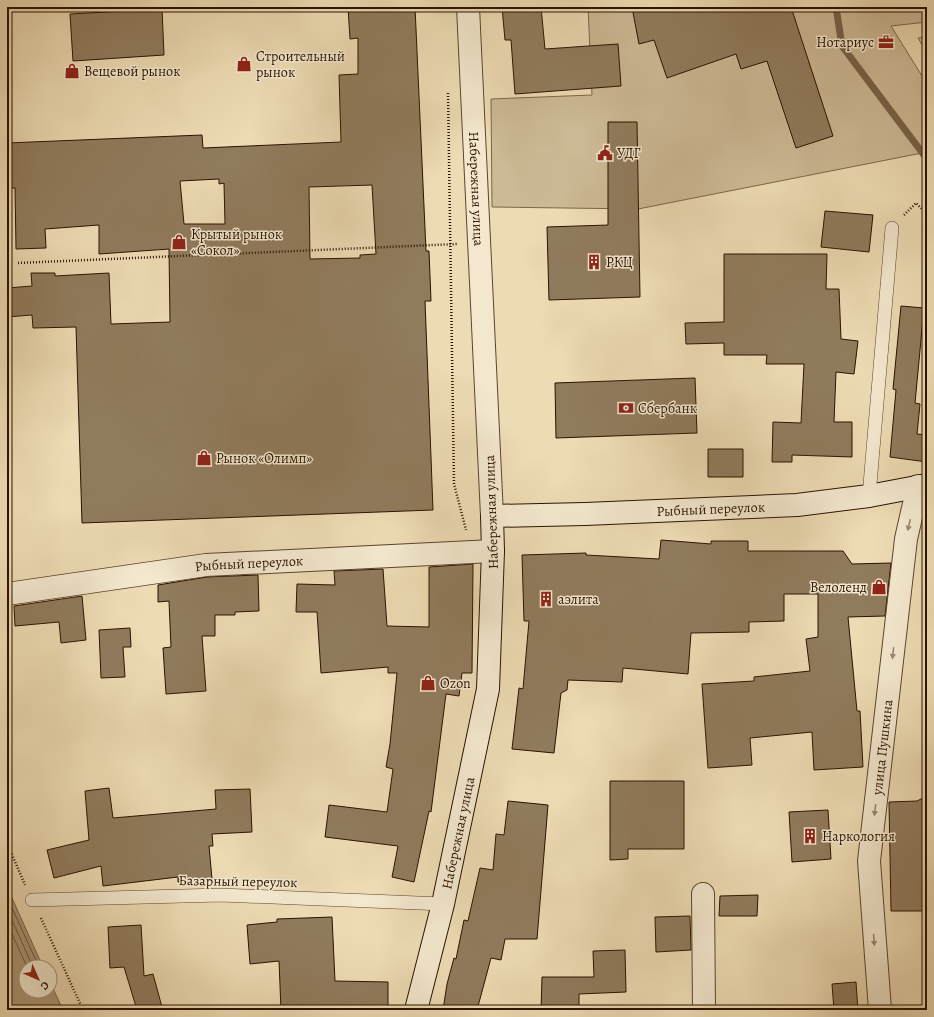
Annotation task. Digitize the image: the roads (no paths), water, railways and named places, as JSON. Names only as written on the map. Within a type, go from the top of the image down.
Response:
[{"type":"street","name":"Набережная улица","points":[[416,1010],[443,904],[488,689],[494,551],[468,7]]},
{"type":"street","name":"Рыбный переулок","points":[[492,516],[585,514],[797,505],[869,496],[923,486]]},
{"type":"street","name":"улица Пушкина","points":[[880,1010],[869,861],[906,539],[923,486]]},
{"type":"street","name":"Рыбный переулок","points":[[7,594],[206,565],[494,551]]},
{"type":"street","points":[[704,894],[704,1010]]},
{"type":"lane","points":[[869,496],[892,228]]},
{"type":"lane","name":"Базарный переулок","points":[[32,900],[221,895],[443,904]]},
{"type":"water","points":[[7,887],[39,959],[18,959],[18,999],[58,999],[63,1010],[7,1010]]},
{"type":"waterway","points":[[836,7],[842,46],[927,159]]},
{"type":"place","name":"Нотариус","points":[[886,42]]},
{"type":"place","name":"Строительный рынок","points":[[244,64]]},
{"type":"place","name":"Вещевой рынок","points":[[72,71]]},
{"type":"place","name":"УДГ","points":[[605,153]]},
{"type":"place","name":"Крытый рынок «Сокол»","points":[[179,242]]},
{"type":"place","name":"РКЦ","points":[[594,262]]},
{"type":"place","name":"Сбербанк","points":[[626,408]]},
{"type":"place","name":"Рынок «Олимп»","points":[[204,458]]},
{"type":"place","name":"Велоленд","points":[[879,587]]},
{"type":"place","name":"аэлита","points":[[546,599]]},
{"type":"place","name":"Ozon","points":[[428,683]]},
{"type":"place","name":"Наркология","points":[[810,836]]}]
